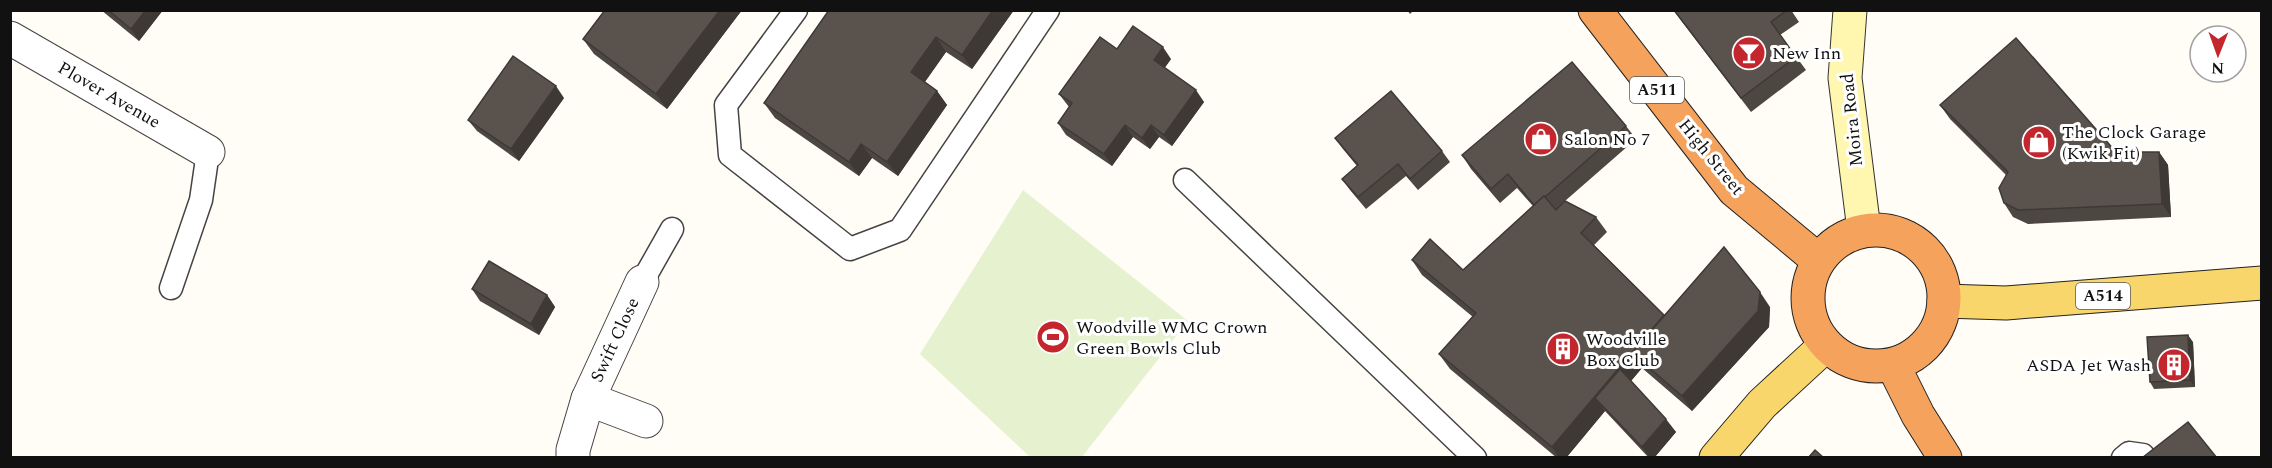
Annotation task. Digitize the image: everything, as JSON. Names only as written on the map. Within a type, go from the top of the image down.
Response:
[{"type":"highway","name":"High Street","points":[[1595,10],[1734,190],[1818,260]]},
{"type":"highway","points":[[1863,230],[1891,231],[1914,241],[1930,256],[1940,274],[1944,301],[1937,328],[1918,351],[1893,365],[1865,365],[1842,357],[1826,345],[1810,318],[1807,294],[1810,277],[1818,260],[1838,241],[1863,230]]},
{"type":"highway","points":[[1893,365],[1918,415],[1945,458]]},
{"type":"main road","name":"A514","points":[[1944,301],[2006,303],[2262,283]]},
{"type":"main road","points":[[1716,458],[1762,404],[1826,345]]},
{"type":"street","points":[[10,22],[16,10]]},
{"type":"street","name":"Moira Road","points":[[1850,10],[1845,78],[1863,230]]},
{"type":"street","name":"Plover Avenue","points":[[10,38],[208,152]]},
{"type":"street","name":"Swift Close","points":[[573,458],[573,450],[588,399],[642,282]]},
{"type":"street","name":"Swift Close","points":[[588,399],[646,422]]},
{"type":"lane","points":[[796,10],[726,105],[730,155],[850,249],[900,230],[1048,10]]},
{"type":"lane","points":[[171,288],[201,200],[208,152]]},
{"type":"lane","points":[[1185,180],[1475,458]]},
{"type":"lane","points":[[642,282],[672,229]]},
{"type":"green space","name":"Woodville WMC Crown Green Bowls Club","points":[[1023,190],[1188,321],[1082,457],[1030,457],[920,354]]},
{"type":"building","points":[[108,10],[146,10],[131,29]]},
{"type":"building","points":[[605,10],[720,10],[656,94],[583,39]]},
{"type":"building","points":[[829,10],[993,10],[962,55],[936,37],[911,72],[937,91],[887,162],[861,144],[849,162],[764,103]]},
{"type":"building","name":"New Inn","points":[[1674,10],[1787,10],[1771,22],[1796,57],[1741,98]]},
{"type":"building","points":[[1133,26],[1163,47],[1154,60],[1196,90],[1164,135],[1151,125],[1142,138],[1125,125],[1104,154],[1058,123],[1072,103],[1059,94],[1100,37],[1117,49]]},
{"type":"building","name":"The Clock Garage (Kwik Fit)","points":[[2016,38],[2116,152],[2159,152],[2162,204],[2018,210],[2004,203],[1999,188],[2008,172],[1940,105]]},
{"type":"building","points":[[513,56],[556,86],[511,149],[468,120]]},
{"type":"building","points":[[1572,62],[1626,126],[1534,205],[1508,174],[1491,189],[1462,155]]},
{"type":"building","points":[[1391,91],[1442,151],[1410,179],[1398,164],[1358,197],[1342,179],[1358,165],[1335,138]]},
{"type":"building","name":"Woodville Box Club","points":[[1544,196],[1556,210],[1565,201],[1596,217],[1581,233],[1664,315],[1552,447],[1439,354],[1476,313],[1412,260],[1430,239],[1463,270]]},
{"type":"building","points":[[1724,247],[1760,292],[1758,311],[1682,396],[1632,353]]},
{"type":"building","points":[[489,261],[547,295],[531,324],[472,289]]},
{"type":"building","name":"ASDA Jet Wash","points":[[2188,335],[2190,380],[2150,382],[2147,337]]},
{"type":"building","points":[[1620,369],[1666,419],[1642,447],[1595,398]]},
{"type":"building","points":[[2188,422],[2217,458],[2142,458]]},
{"type":"building","points":[[1815,450],[1824,458],[1808,458]]},
{"type":"place","name":"New Inn","points":[[1749,53]]},
{"type":"place","name":"Salon No 7","points":[[1541,139]]},
{"type":"place","name":"The Clock Garage (Kwik Fit)","points":[[2039,142]]},
{"type":"place","name":"Woodville WMC Crown Green Bowls Club","points":[[1053,337]]},
{"type":"place","name":"Woodville Box Club","points":[[1563,349]]},
{"type":"place","name":"ASDA Jet Wash","points":[[2174,365]]}]
